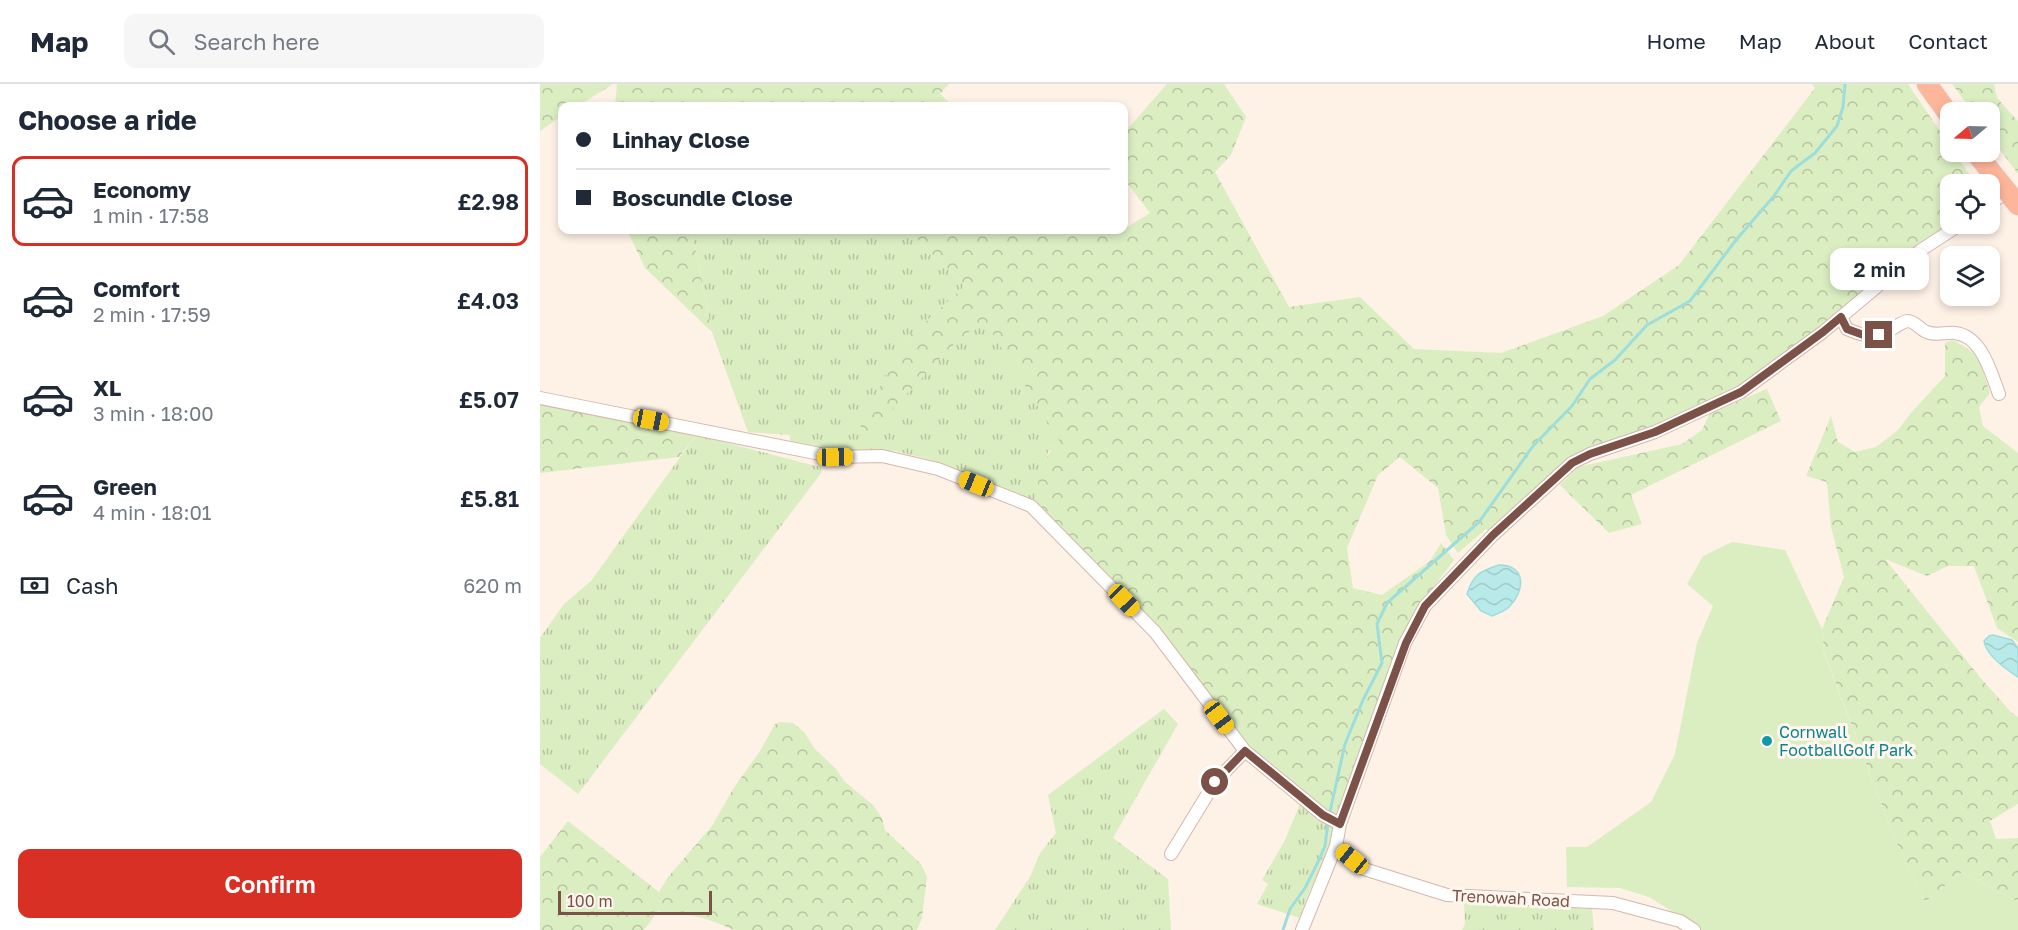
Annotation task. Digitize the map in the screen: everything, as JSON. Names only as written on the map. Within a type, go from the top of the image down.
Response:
[{"type":"highway","points":[[1927,84],[1940,102]]},
{"type":"highway","points":[[1984,162],[2012,199]]},
{"type":"street","points":[[1302,930],[1336,846],[1332,820],[1406,643],[1425,606],[1493,535],[1572,463],[1590,454],[1655,432],[1741,392],[1823,332],[1921,250],[1946,234]]},
{"type":"street","points":[[1841,317],[1847,329],[1869,337],[1910,321],[1925,332],[1956,333],[1972,341],[1980,351],[1999,394]]},
{"type":"street","points":[[540,398],[835,457],[882,456],[938,469],[1031,506],[1155,632],[1245,751],[1332,820]]},
{"type":"street","points":[[1171,854],[1215,782],[1245,751]]},
{"type":"street","name":"Trenowah Road","points":[[1336,846],[1364,869],[1447,895],[1613,903],[1680,921],[1694,930]]},
{"type":"green space","points":[[540,84],[613,84],[584,102],[558,102],[558,119],[540,131]]},
{"type":"green space","points":[[617,84],[949,84],[940,94],[949,102],[729,102],[717,90],[705,102],[615,102]]},
{"type":"green space","points":[[1167,84],[1224,84],[1246,117],[1231,155],[1215,172],[1289,307],[1360,297],[1414,349],[1501,353],[1603,316],[1679,265],[1815,88],[1812,84],[1908,84],[1940,131],[1940,162],[1961,162],[1969,174],[1940,174],[1940,234],[1741,392],[1572,463],[1493,535],[1486,529],[1458,553],[1446,535],[1438,488],[1400,457],[1378,475],[1347,548],[1353,588],[1382,595],[1430,561],[1441,543],[1454,560],[1421,604],[1335,816],[1253,749],[1155,632],[1034,504],[1044,462],[1059,440],[984,320],[957,341],[866,437],[860,425],[903,342],[965,286],[912,234],[1128,234],[1128,226],[1150,213],[1128,184],[1128,128]]},
{"type":"green space","points":[[1952,84],[1994,84],[1997,98],[2018,121],[2018,174],[2000,150],[2000,102],[1966,102]]},
{"type":"green space","points":[[717,90],[729,102],[705,102]]},
{"type":"green space","points":[[629,234],[692,234],[712,332],[645,268]]},
{"type":"green space","points":[[692,234],[912,234],[965,286],[903,342],[957,341],[984,319],[1060,440],[1048,452],[1034,504],[941,463],[924,458],[895,451],[848,453],[790,441],[790,435],[748,432],[712,332]]},
{"type":"green space","points":[[1952,340],[1969,350],[1979,360],[1990,393],[1979,407],[1983,426],[2018,453],[2018,642],[1997,628],[1974,566],[1948,566],[1927,576],[1885,559],[1979,676],[2018,717],[2018,804],[1990,821],[1996,839],[2018,838],[2018,902],[1962,872],[1925,902],[1895,840],[1824,652],[1822,629],[1844,577],[1831,527],[1827,482],[1806,476],[1831,416],[1838,442],[1855,452],[1876,447],[1898,430],[1945,376],[1945,343]]},
{"type":"green space","points":[[1767,389],[1781,421],[1631,495],[1642,524],[1609,533],[1560,485],[1578,467],[1682,444],[1702,430],[1710,413]]},
{"type":"green space","points":[[540,402],[696,435],[679,457],[540,473]]},
{"type":"green space","points":[[696,435],[820,467],[822,472],[578,794],[540,764],[540,638],[564,604],[591,581]]},
{"type":"green space","name":"Cornwall FootballGolf Park","points":[[1732,542],[1785,550],[1822,629],[1824,653],[1895,840],[1925,902],[1962,872],[2018,902],[2018,930],[1702,930],[1649,897],[1620,888],[1567,887],[1566,847],[1587,847],[1651,802],[1675,754],[1697,643],[1713,606],[1687,584],[1703,556]]},
{"type":"green space","points":[[1164,709],[1178,724],[1113,838],[1168,879],[1171,930],[995,930],[1030,877],[1040,853],[1056,833],[1048,795]]},
{"type":"green space","points":[[793,723],[804,732],[815,749],[836,769],[844,781],[873,805],[882,818],[885,830],[921,864],[927,877],[922,918],[917,930],[734,930],[699,917],[658,911],[644,930],[540,930],[540,857],[568,821],[659,892],[668,877],[712,826],[775,724]]},
{"type":"green space","points":[[1300,804],[1332,828],[1333,835],[1329,852],[1308,895],[1300,918],[1257,904],[1268,884],[1262,880],[1285,840]]},
{"type":"green space","points":[[1464,902],[1592,909],[1594,930],[1462,930],[1465,924]]},
{"type":"water","points":[[1499,565],[1515,569],[1521,580],[1514,601],[1509,607],[1492,616],[1481,611],[1467,594],[1478,575]]},
{"type":"water","points":[[1993,635],[2012,640],[2018,648],[2018,677],[1989,652],[1984,641]]},
{"type":"waterway","points":[[1329,816],[1345,744],[1363,700],[1382,663],[1377,624],[1387,603],[1479,522],[1533,446],[1572,406],[1590,379],[1615,360],[1647,325],[1690,301],[1736,240],[1774,196],[1791,171],[1815,153],[1837,126],[1843,107],[1845,84]]},
{"type":"waterway","points":[[1283,930],[1290,909],[1305,888],[1325,846],[1328,822]]},
{"type":"place","name":"Cornwall FootballGolf Park","points":[[1767,741]]},
{"type":"route","points":[[1215,782],[1245,751],[1323,815],[1340,824],[1406,643],[1425,606],[1493,535],[1531,500],[1572,463],[1590,454],[1655,432],[1741,392],[1841,317],[1847,329],[1869,337],[1879,335]]}]
